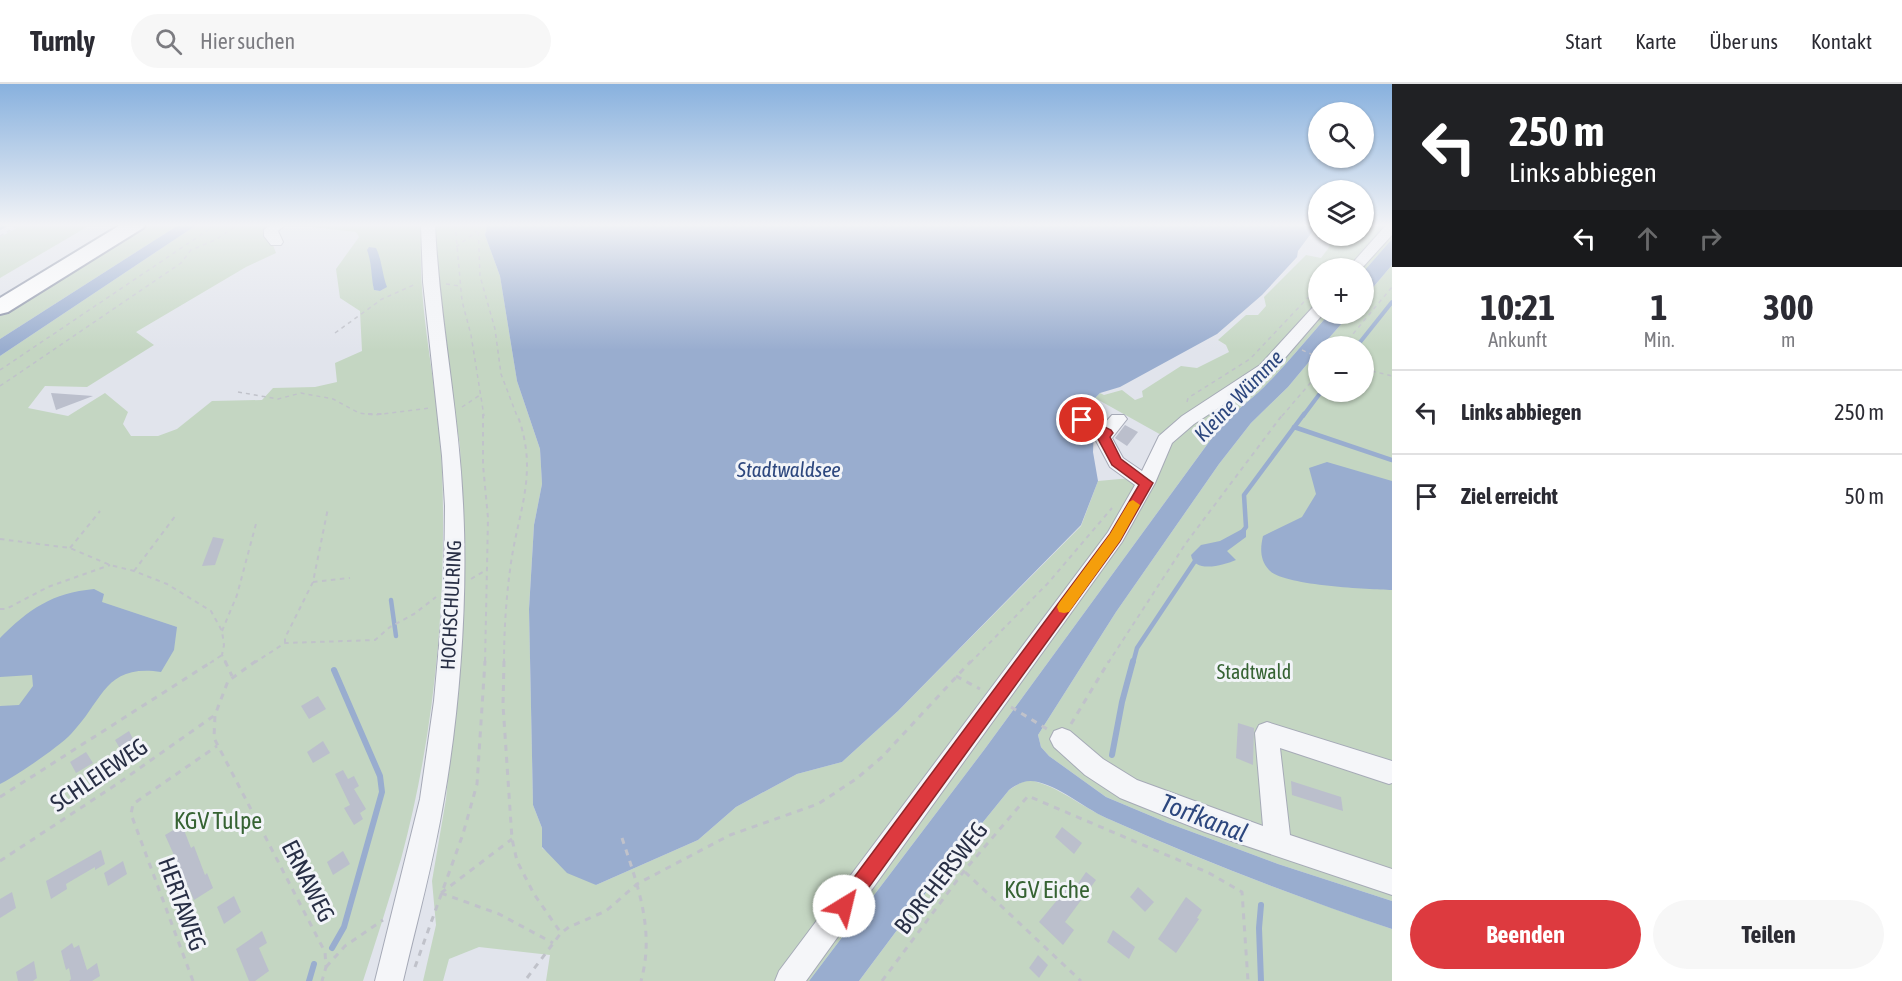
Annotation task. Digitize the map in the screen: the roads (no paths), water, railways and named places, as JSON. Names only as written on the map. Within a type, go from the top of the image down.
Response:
[{"type":"highway","points":[[0,293],[45,266]]},
{"type":"highway","points":[[0,308],[68,266]]},
{"type":"street","name":"HOCHSCHULRING","points":[[389,981],[432,799],[446,701],[454,563],[454,506],[447,410],[429,266]]},
{"type":"street","points":[[789,981],[1005,702],[1115,537],[1142,491],[1165,440],[1188,420],[1266,369],[1308,321]]},
{"type":"street","points":[[1082,420],[1112,426],[1103,437],[1116,462],[1142,491]]},
{"type":"street","points":[[1055,734],[1094,767],[1129,789],[1205,819],[1392,882]]},
{"type":"street","points":[[1278,844],[1267,734],[1389,772]]},
{"type":"water","points":[[114,266],[135,266],[0,356],[0,339]]},
{"type":"water","points":[[371,266],[382,266],[387,287],[380,291],[374,290]]},
{"type":"water","name":"Stadtwaldsee","points":[[496,266],[1289,266],[1262,295],[1217,334],[1120,387],[1100,393],[1095,398],[1093,452],[1098,481],[1081,525],[898,711],[842,762],[797,774],[736,807],[698,840],[596,885],[567,873],[542,847],[542,828],[533,805],[529,609],[534,525],[542,484],[540,449],[517,381],[500,276]]},
{"type":"water","points":[[1374,266],[1391,266],[1374,286]]},
{"type":"water","points":[[1320,324],[1341,324],[1331,336],[1310,336]]},
{"type":"water","points":[[1308,338],[1308,363],[1288,387],[1251,423],[1219,464],[1116,612],[1038,735],[1041,747],[1049,756],[1106,797],[1278,864],[1392,901],[1392,929],[1180,850],[1102,816],[1057,789],[1038,782],[1026,781],[1009,790],[915,906],[859,981],[809,981],[984,750],[1217,431]]},
{"type":"water","points":[[1327,462],[1392,481],[1392,590],[1328,586],[1291,580],[1269,570],[1264,562],[1261,550],[1263,536],[1302,517],[1316,494],[1309,468]]},
{"type":"water","points":[[1246,527],[1246,537],[1227,551],[1236,560],[1210,566],[1198,565],[1193,561],[1191,555],[1201,545],[1220,541]]},
{"type":"water","points":[[94,589],[104,594],[102,602],[177,627],[174,650],[161,672],[142,671],[116,679],[107,687],[71,734],[37,761],[0,784],[0,706],[19,705],[33,686],[32,675],[0,677],[0,638],[42,604],[66,594]]},
{"type":"waterway","points":[[1365,336],[1392,302]]},
{"type":"waterway","points":[[1303,416],[1314,402]]},
{"type":"waterway","points":[[1294,427],[1304,414]]},
{"type":"waterway","points":[[1243,531],[1246,527],[1244,495],[1294,427]]},
{"type":"waterway","points":[[1294,427],[1392,460]]},
{"type":"waterway","points":[[1133,663],[1137,648],[1197,558]]},
{"type":"waterway","points":[[391,600],[396,636]]},
{"type":"waterway","points":[[1112,755],[1133,661]]},
{"type":"waterway","points":[[332,948],[344,927],[382,792],[380,776],[334,670]]},
{"type":"waterway","points":[[1261,905],[1259,928],[1261,981]]},
{"type":"waterway","points":[[309,981],[314,964]]},
{"type":"water label","name":"Kleine Wümme","points":[[1239,396]]},
{"type":"water label","name":"Torfkanal","points":[[1204,818]]},
{"type":"park label","name":"Stadtwald","points":[[1254,672]]},
{"type":"park label","name":"KGV Tulpe","points":[[218,821]]},
{"type":"park label","name":"KGV Eiche","points":[[1047,890]]}]
